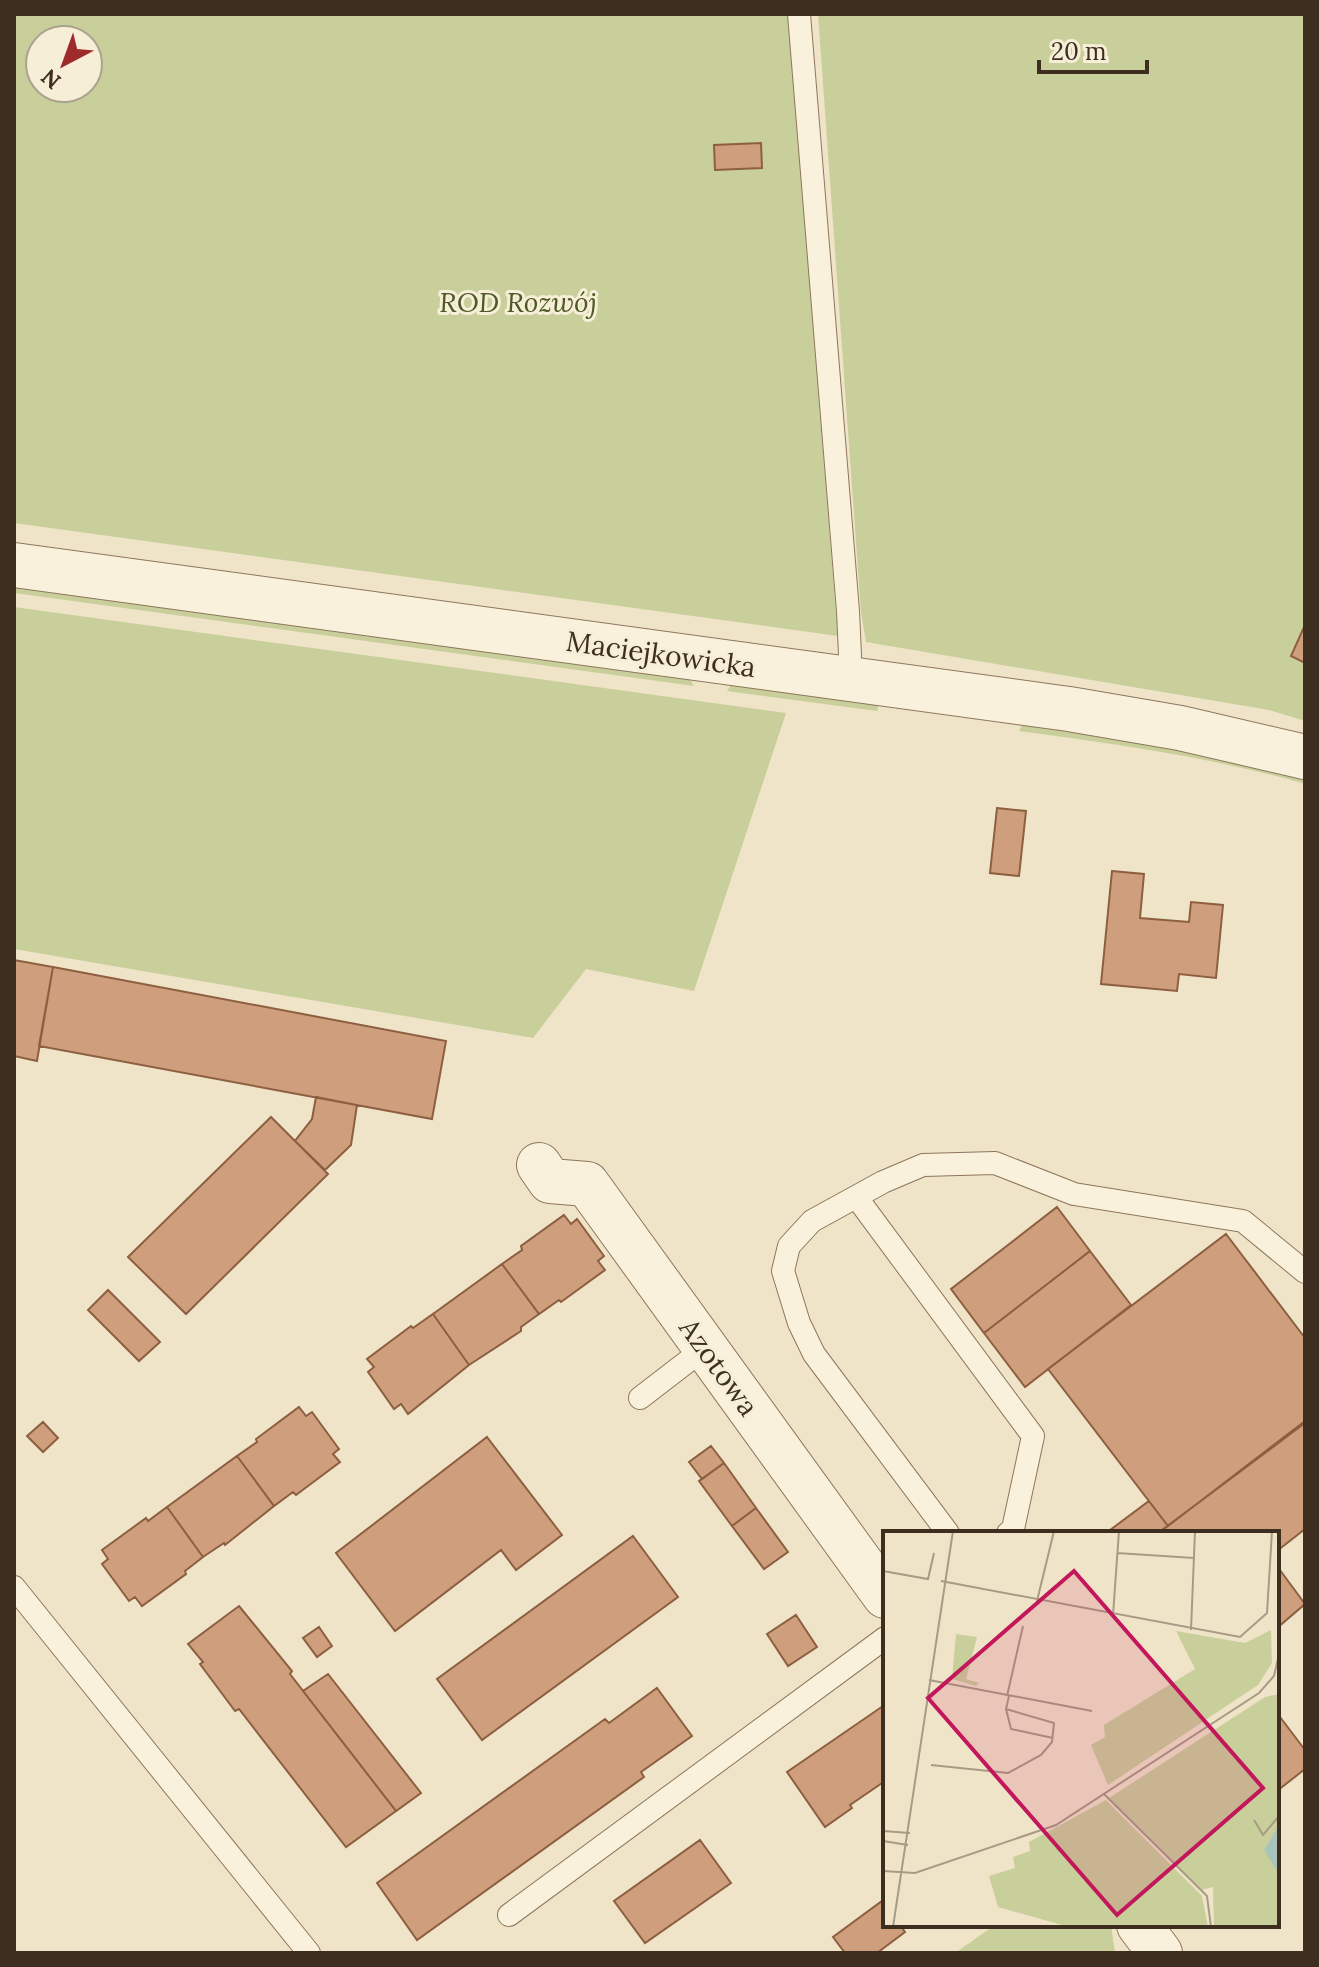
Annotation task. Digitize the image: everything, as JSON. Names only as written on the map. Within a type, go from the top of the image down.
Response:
[{"type":"street","name":"Maciejkowicka","points":[[14,565],[1125,718],[1234,739],[1305,757]]},
{"type":"street","name":"Azotowa","points":[[539,1165],[550,1181],[587,1184],[883,1593]]},
{"type":"street","points":[[1140,1927],[1160,1953]]},
{"type":"lane","points":[[799,14],[848,611],[850,655],[847,679]]},
{"type":"lane","points":[[947,1531],[814,1354],[799,1323],[783,1271],[789,1246],[812,1221],[883,1182],[923,1165],[995,1163],[1074,1194],[1243,1221],[1305,1272]]},
{"type":"lane","points":[[857,1198],[1033,1436],[1010,1531]]},
{"type":"lane","points":[[640,1398],[705,1348]]},
{"type":"lane","points":[[14,1587],[309,1953]]},
{"type":"lane","points":[[509,1915],[883,1639]]},
{"type":"green space","name":"ROD Rozwój","points":[[14,14],[788,14],[838,636],[14,523]]},
{"type":"green space","points":[[818,14],[1305,14],[1305,721],[1269,710],[866,642],[861,612]]},
{"type":"green space","points":[[14,585],[689,678],[694,686],[14,593]]},
{"type":"green space","points":[[14,607],[786,713],[694,991],[586,969],[533,1038],[14,949]]},
{"type":"green space","points":[[732,683],[879,703],[877,711],[727,691]]},
{"type":"green space","points":[[1023,723],[1102,734],[1305,776],[1305,784],[1199,759],[1019,731]]},
{"type":"green space","points":[[992,1927],[1111,1927],[1115,1953],[955,1953]]},
{"type":"building","points":[[761,143],[762,168],[715,170],[714,145]]},
{"type":"building","points":[[1305,628],[1305,663],[1291,656]]},
{"type":"building","points":[[997,808],[1026,811],[1019,876],[990,873]]},
{"type":"building","points":[[1112,871],[1144,874],[1140,918],[1189,922],[1191,902],[1223,905],[1216,978],[1179,974],[1177,991],[1101,984]]},
{"type":"building","points":[[14,960],[53,967],[37,1061],[14,1056]]},
{"type":"building","points":[[53,967],[446,1041],[432,1119],[39,1046]]},
{"type":"building","points":[[316,1097],[357,1105],[351,1145],[325,1170],[295,1141],[312,1119]]},
{"type":"building","points":[[271,1117],[328,1174],[186,1314],[128,1257]]},
{"type":"building","points":[[1057,1207],[1090,1251],[984,1333],[951,1289]]},
{"type":"building","points":[[564,1215],[571,1224],[577,1219],[604,1256],[598,1261],[605,1270],[539,1314],[502,1264]]},
{"type":"building","points":[[1226,1234],[1305,1338],[1305,1421],[1168,1526],[1048,1369]]},
{"type":"building","points":[[1090,1251],[1131,1305],[1025,1387],[984,1333]]},
{"type":"building","points":[[502,1264],[539,1314],[521,1327],[521,1331],[469,1365],[433,1314]]},
{"type":"building","points":[[108,1290],[160,1342],[139,1361],[88,1310]]},
{"type":"building","points":[[433,1314],[469,1365],[408,1414],[401,1404],[394,1409],[368,1372],[374,1367],[367,1359],[411,1326],[413,1328]]},
{"type":"building","points":[[299,1407],[306,1416],[312,1412],[339,1449],[333,1454],[340,1462],[296,1495],[293,1492],[274,1506],[237,1456]]},
{"type":"building","points":[[43,1422],[58,1438],[43,1452],[27,1436]]},
{"type":"building","points":[[1305,1423],[1305,1529],[1279,1549],[1279,1531],[1161,1531]]},
{"type":"building","points":[[487,1437],[562,1535],[516,1570],[501,1550],[395,1631],[336,1553]]},
{"type":"building","points":[[711,1446],[724,1463],[702,1479],[689,1462]]},
{"type":"building","points":[[237,1456],[274,1506],[225,1545],[203,1557],[167,1507]]},
{"type":"building","points":[[724,1463],[756,1508],[732,1526],[699,1481]]},
{"type":"building","points":[[1149,1501],[1168,1526],[1161,1531],[1109,1531]]},
{"type":"building","points":[[167,1507],[203,1557],[185,1571],[186,1574],[142,1606],[135,1597],[129,1601],[102,1564],[108,1559],[102,1550],[146,1518],[148,1521]]},
{"type":"building","points":[[756,1508],[788,1552],[764,1569],[732,1526]]},
{"type":"building","points":[[633,1536],[678,1597],[482,1740],[437,1679]]},
{"type":"building","points":[[1279,1569],[1305,1604],[1279,1626]]},
{"type":"building","points":[[239,1606],[292,1671],[290,1674],[396,1811],[346,1847],[239,1709],[235,1711],[188,1644]]},
{"type":"building","points":[[796,1615],[817,1647],[788,1666],[767,1634]]},
{"type":"building","points":[[319,1627],[332,1646],[317,1657],[303,1638]]},
{"type":"building","points":[[328,1674],[421,1793],[396,1811],[303,1691]]},
{"type":"building","points":[[657,1688],[692,1736],[641,1772],[644,1777],[417,1940],[377,1883],[605,1719],[609,1723]]},
{"type":"building","points":[[883,1706],[883,1782],[825,1827],[787,1772]]},
{"type":"building","points":[[1279,1716],[1305,1750],[1305,1769],[1279,1789]]},
{"type":"building","points":[[700,1840],[731,1883],[645,1943],[614,1901]]},
{"type":"building","points":[[882,1901],[883,1927],[901,1927],[905,1932],[877,1953],[845,1953],[833,1937]]}]
